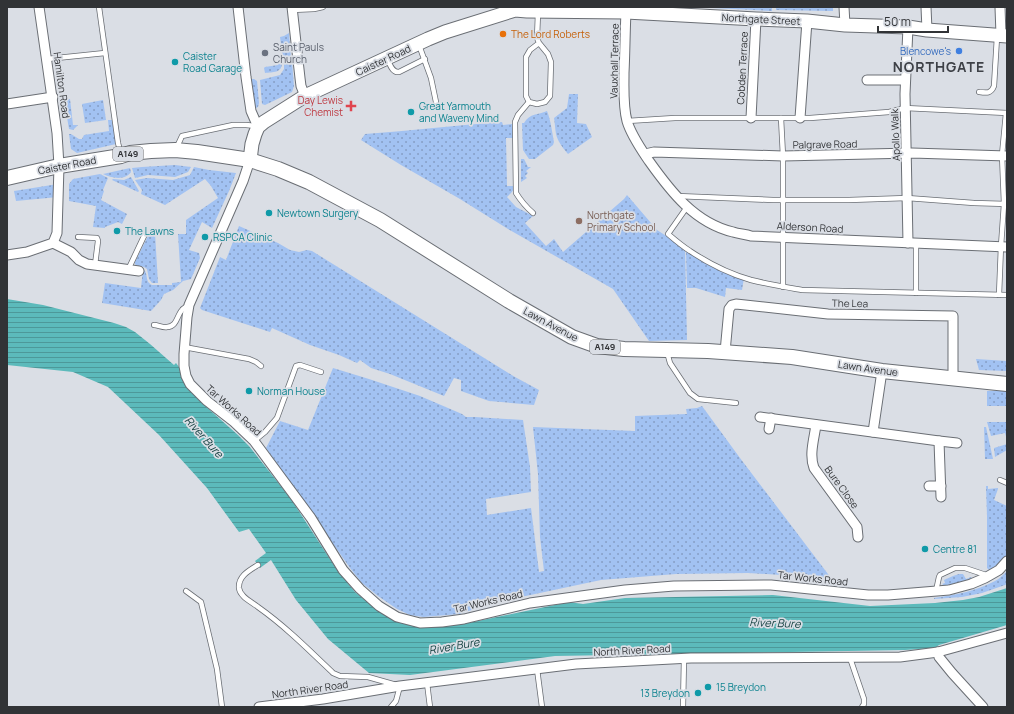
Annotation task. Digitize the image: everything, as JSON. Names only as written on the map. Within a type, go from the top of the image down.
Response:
[{"type":"main road","name":"Caister Road","points":[[7,178],[59,166],[121,156],[130,153],[151,151],[175,150],[250,160]]},
{"type":"main road","name":"Lawn Avenue","points":[[250,160],[309,182],[374,216],[509,301],[572,337],[597,346],[624,349],[708,351],[792,357],[882,371],[1007,384]]},
{"type":"street","name":"Hamilton Road","points":[[39,7],[53,97],[59,166],[57,234],[53,243]]},
{"type":"street","points":[[238,7],[251,111],[258,126],[252,144],[250,160]]},
{"type":"street","points":[[844,7],[844,25]]},
{"type":"street","points":[[926,7],[927,30]]},
{"type":"street","points":[[1000,7],[1002,35]]},
{"type":"street","name":"Caister Road","points":[[258,126],[305,96],[419,43],[445,32],[516,8]]},
{"type":"street","name":"Northgate Street","points":[[516,8],[527,11],[682,13],[844,25],[908,27],[927,30],[1002,35]]},
{"type":"street","points":[[292,9],[301,86],[305,96]]},
{"type":"street","name":"Vauxhall Terrace","points":[[626,12],[624,97],[627,121],[631,132],[645,154]]},
{"type":"street","name":"Cobden Terrace","points":[[751,118],[756,19]]},
{"type":"street","points":[[800,118],[806,21]]},
{"type":"street","name":"Apollo Walk","points":[[908,27],[905,108],[907,198],[912,243]]},
{"type":"street","points":[[867,80],[905,80]]},
{"type":"street","points":[[7,104],[53,97]]},
{"type":"street","name":"Palgrave Road","points":[[645,154],[654,152],[783,156],[906,153],[1004,155]]},
{"type":"street","name":"Alderson Road","points":[[645,154],[664,182],[687,207],[695,214],[713,225],[732,232],[751,236],[1004,247]]},
{"type":"street","name":"Tar Works Road","points":[[250,160],[243,181],[189,305],[184,347],[184,366],[186,376],[190,384],[207,401],[234,422],[254,441],[311,518],[344,570],[360,589],[379,606],[397,618],[420,622],[442,622],[464,619],[530,603],[625,590],[674,586],[771,585],[868,595],[888,595],[949,590],[971,584],[989,576],[999,570],[1007,561]]},
{"type":"street","points":[[7,255],[28,252],[53,243],[71,252],[79,260],[87,264],[139,271]]},
{"type":"street","name":"The Lea","points":[[725,352],[729,309],[732,305],[736,304],[828,314],[953,316],[953,378]]},
{"type":"street","points":[[873,432],[882,371]]},
{"type":"street","points":[[760,417],[957,443]]},
{"type":"street","points":[[769,429],[771,418]]},
{"type":"street","name":"Bure Close","points":[[816,425],[811,457],[812,463],[814,468],[857,527],[858,536]]},
{"type":"street","points":[[940,441],[941,497]]},
{"type":"street","points":[[929,486],[941,486]]},
{"type":"street","name":"North River Road","points":[[259,707],[324,703],[400,686],[576,664],[684,658],[900,658],[938,652],[1007,632]]},
{"type":"street","points":[[938,652],[939,657],[952,673],[983,707]]},
{"type":"lane","points":[[99,7],[121,156]]},
{"type":"lane","points":[[292,9],[314,9],[322,7]]},
{"type":"lane","points":[[539,11],[539,43],[548,54],[551,62],[550,96],[545,102],[537,104],[529,102],[526,96],[526,58],[530,50],[539,43]]},
{"type":"lane","points":[[979,92],[988,93],[994,86],[1002,35]]},
{"type":"lane","points":[[419,43],[431,78],[436,102]]},
{"type":"lane","points":[[47,59],[105,53]]},
{"type":"lane","points":[[387,59],[393,71],[396,73],[424,59]]},
{"type":"lane","points":[[529,102],[518,115],[515,122],[516,193],[520,200],[533,213]]},
{"type":"lane","points":[[627,121],[675,118],[800,118],[890,112],[905,108],[1006,113],[1004,155],[1004,247],[999,295]]},
{"type":"lane","points":[[781,118],[783,156],[784,287]]},
{"type":"lane","points":[[175,150],[182,136],[233,125],[258,126]]},
{"type":"lane","points":[[676,196],[783,200],[907,198],[1005,204]]},
{"type":"lane","points":[[687,207],[668,234],[689,251],[704,260],[749,279],[802,290],[1007,296]]},
{"type":"lane","points":[[128,270],[145,234]]},
{"type":"lane","points":[[78,237],[98,238],[95,265]]},
{"type":"lane","points":[[912,243],[916,293]]},
{"type":"lane","points":[[154,324],[171,327],[176,321],[181,310],[189,305]]},
{"type":"lane","points":[[184,347],[249,359],[261,366]]},
{"type":"lane","points":[[666,350],[670,363],[690,393],[698,399],[736,403]]},
{"type":"lane","points":[[254,441],[265,432],[277,418],[296,366],[300,365],[321,372]]},
{"type":"lane","points":[[1000,480],[1007,483]]},
{"type":"lane","points":[[258,565],[244,575],[240,582],[239,589],[245,598],[277,621],[333,673],[340,676],[368,677],[400,686],[396,701],[391,707]]},
{"type":"lane","points":[[936,591],[940,575],[955,568],[965,568],[989,576]]},
{"type":"lane","points":[[186,591],[201,602],[218,669],[222,707]]},
{"type":"lane","points":[[683,707],[684,658]]},
{"type":"lane","points":[[850,658],[864,699],[864,704],[862,707]]},
{"type":"lane","points":[[537,668],[542,707]]},
{"type":"lane","points":[[426,682],[430,707]]},
{"type":"shaded area","points":[[692,7],[772,7],[772,11]]},
{"type":"shaded area","points":[[776,7],[833,7],[833,11],[776,10]]},
{"type":"shaded area","points":[[289,33],[291,59],[284,60],[280,37]]},
{"type":"shaded area","points":[[292,62],[294,86],[292,92],[265,105],[262,104],[260,80],[280,75],[284,69],[284,63]]},
{"type":"shaded area","points":[[282,63],[279,70],[265,73],[265,67]]},
{"type":"shaded area","points":[[251,79],[257,81],[259,103],[258,107],[254,109]]},
{"type":"shaded area","points":[[569,94],[578,94],[577,123],[586,124],[592,137],[568,154],[557,137],[554,118],[567,108]]},
{"type":"shaded area","points":[[70,99],[73,125],[78,125],[73,130],[69,129],[64,100]]},
{"type":"shaded area","points":[[103,100],[106,120],[85,123],[82,104]]},
{"type":"shaded area","points":[[547,111],[552,130],[553,145],[535,159],[529,159],[523,150],[522,123],[524,123],[529,117]]},
{"type":"shaded area","points":[[108,120],[112,120],[116,144],[77,153],[71,149],[69,134],[82,139],[84,135],[109,131]]},
{"type":"shaded area","points":[[502,122],[503,125],[512,124],[513,138],[506,138],[507,186],[514,186],[513,191],[507,197],[516,207],[533,216],[525,223],[546,246],[554,239],[563,252],[627,195],[657,230],[685,248],[687,340],[649,341],[613,289],[508,229],[361,140],[365,134]]},
{"type":"shaded area","points":[[521,159],[524,159],[528,167],[531,167],[526,171],[528,173],[525,176],[527,178],[521,182]]},
{"type":"shaded area","points":[[175,165],[191,167],[188,172],[175,177],[148,175],[135,178],[132,168],[142,167]]},
{"type":"shaded area","points":[[194,167],[236,173],[212,228],[202,222],[189,250],[199,253],[200,258],[191,279],[183,281],[173,290],[164,294],[161,300],[151,311],[102,303],[105,283],[141,288],[143,269],[146,273],[148,281],[152,285],[172,285],[172,283],[181,282],[178,234],[186,234],[186,220],[218,198],[205,179],[165,205],[141,194],[142,190],[135,180],[147,178],[173,180],[190,175]]},
{"type":"shaded area","points":[[130,168],[131,172],[122,178],[110,177],[103,174]]},
{"type":"shaded area","points":[[100,174],[108,178],[101,200],[127,214],[122,224],[118,222],[105,228],[93,227],[96,206],[69,201],[69,184],[73,179]]},
{"type":"shaded area","points":[[131,177],[139,191],[138,192],[112,180],[124,180]]},
{"type":"shaded area","points":[[58,184],[58,197],[16,201],[14,191]]},
{"type":"shaded area","points":[[239,226],[278,243],[290,250],[299,252],[307,250],[312,251],[515,377],[539,390],[534,405],[489,401],[461,391],[461,380],[454,378],[444,396],[390,374],[371,368],[360,360],[357,363],[310,345],[272,328],[270,332],[202,310],[200,308],[220,257],[226,260]]},
{"type":"shaded area","points":[[155,233],[158,283],[152,283],[149,279],[147,269],[136,265],[135,262],[148,236]]},
{"type":"shaded area","points":[[686,251],[701,260],[744,278],[742,290],[726,288],[725,297],[696,288],[687,288]]},
{"type":"shaded area","points":[[976,359],[1007,361],[1007,371],[979,370]]},
{"type":"shaded area","points":[[333,368],[420,396],[466,417],[523,420],[530,467],[531,492],[486,499],[487,515],[531,508],[539,572],[544,571],[540,537],[538,474],[533,427],[635,431],[635,416],[687,414],[686,409],[702,406],[831,578],[748,573],[676,574],[601,580],[497,602],[459,614],[423,617],[410,615],[397,609],[362,583],[266,448],[280,421],[308,430]]},
{"type":"shaded area","points":[[987,391],[1007,391],[1007,406],[987,406]]},
{"type":"shaded area","points":[[987,422],[1007,422],[1007,440],[1005,433],[991,436]]},
{"type":"shaded area","points":[[984,427],[986,427],[993,459],[985,459]]},
{"type":"shaded area","points":[[1007,444],[1007,450],[995,457],[994,448]]},
{"type":"shaded area","points":[[986,486],[988,486],[988,489],[998,488],[994,500],[1007,506],[1007,556],[989,570],[987,568]]},
{"type":"shaded area","points":[[1007,571],[1007,584],[1005,585],[982,593],[962,597],[934,599],[973,590],[996,580]]},
{"type":"shaded area","points":[[959,574],[963,574],[966,579],[972,578],[957,584],[953,583],[953,585],[945,586],[942,584],[945,583],[944,580]]},
{"type":"water","name":"River Bure","points":[[7,299],[43,305],[126,327],[135,332],[174,365],[176,363],[179,369],[181,369],[189,390],[249,446],[291,499],[337,570],[355,592],[379,611],[401,623],[419,627],[431,627],[473,622],[569,602],[583,604],[625,598],[773,595],[870,606],[963,600],[979,597],[1007,588],[1007,625],[939,645],[935,648],[905,650],[555,656],[410,675],[369,673],[328,639],[296,600],[271,560],[260,568],[255,561],[266,553],[249,529],[239,532],[207,488],[159,435],[108,387],[73,372],[7,365]]},
{"type":"place","name":"The Lord Roberts","points":[[503,34]]},
{"type":"place","name":"Blencowe's","points":[[959,51]]},
{"type":"place","name":"Saint Pauls Church","points":[[265,53]]},
{"type":"place","name":"Caister Road Garage","points":[[175,62]]},
{"type":"place","name":"Day Lewis Chemist","points":[[351,106]]},
{"type":"place","name":"Great Yarmouth and Waveny Mind","points":[[411,112]]},
{"type":"place","name":"Newtown Surgery","points":[[269,213]]},
{"type":"place","name":"Northgate Primary School","points":[[579,221]]},
{"type":"place","name":"The Lawns","points":[[117,231]]},
{"type":"place","name":"RSPCA Clinic","points":[[205,237]]},
{"type":"place","name":"Norman House","points":[[249,391]]},
{"type":"place","name":"Centre 81","points":[[925,549]]},
{"type":"place","name":"15 Breydon","points":[[708,687]]},
{"type":"place","name":"13 Breydon","points":[[698,693]]},
{"type":"district","name":"NORTHGATE","points":[[939,67]]}]
